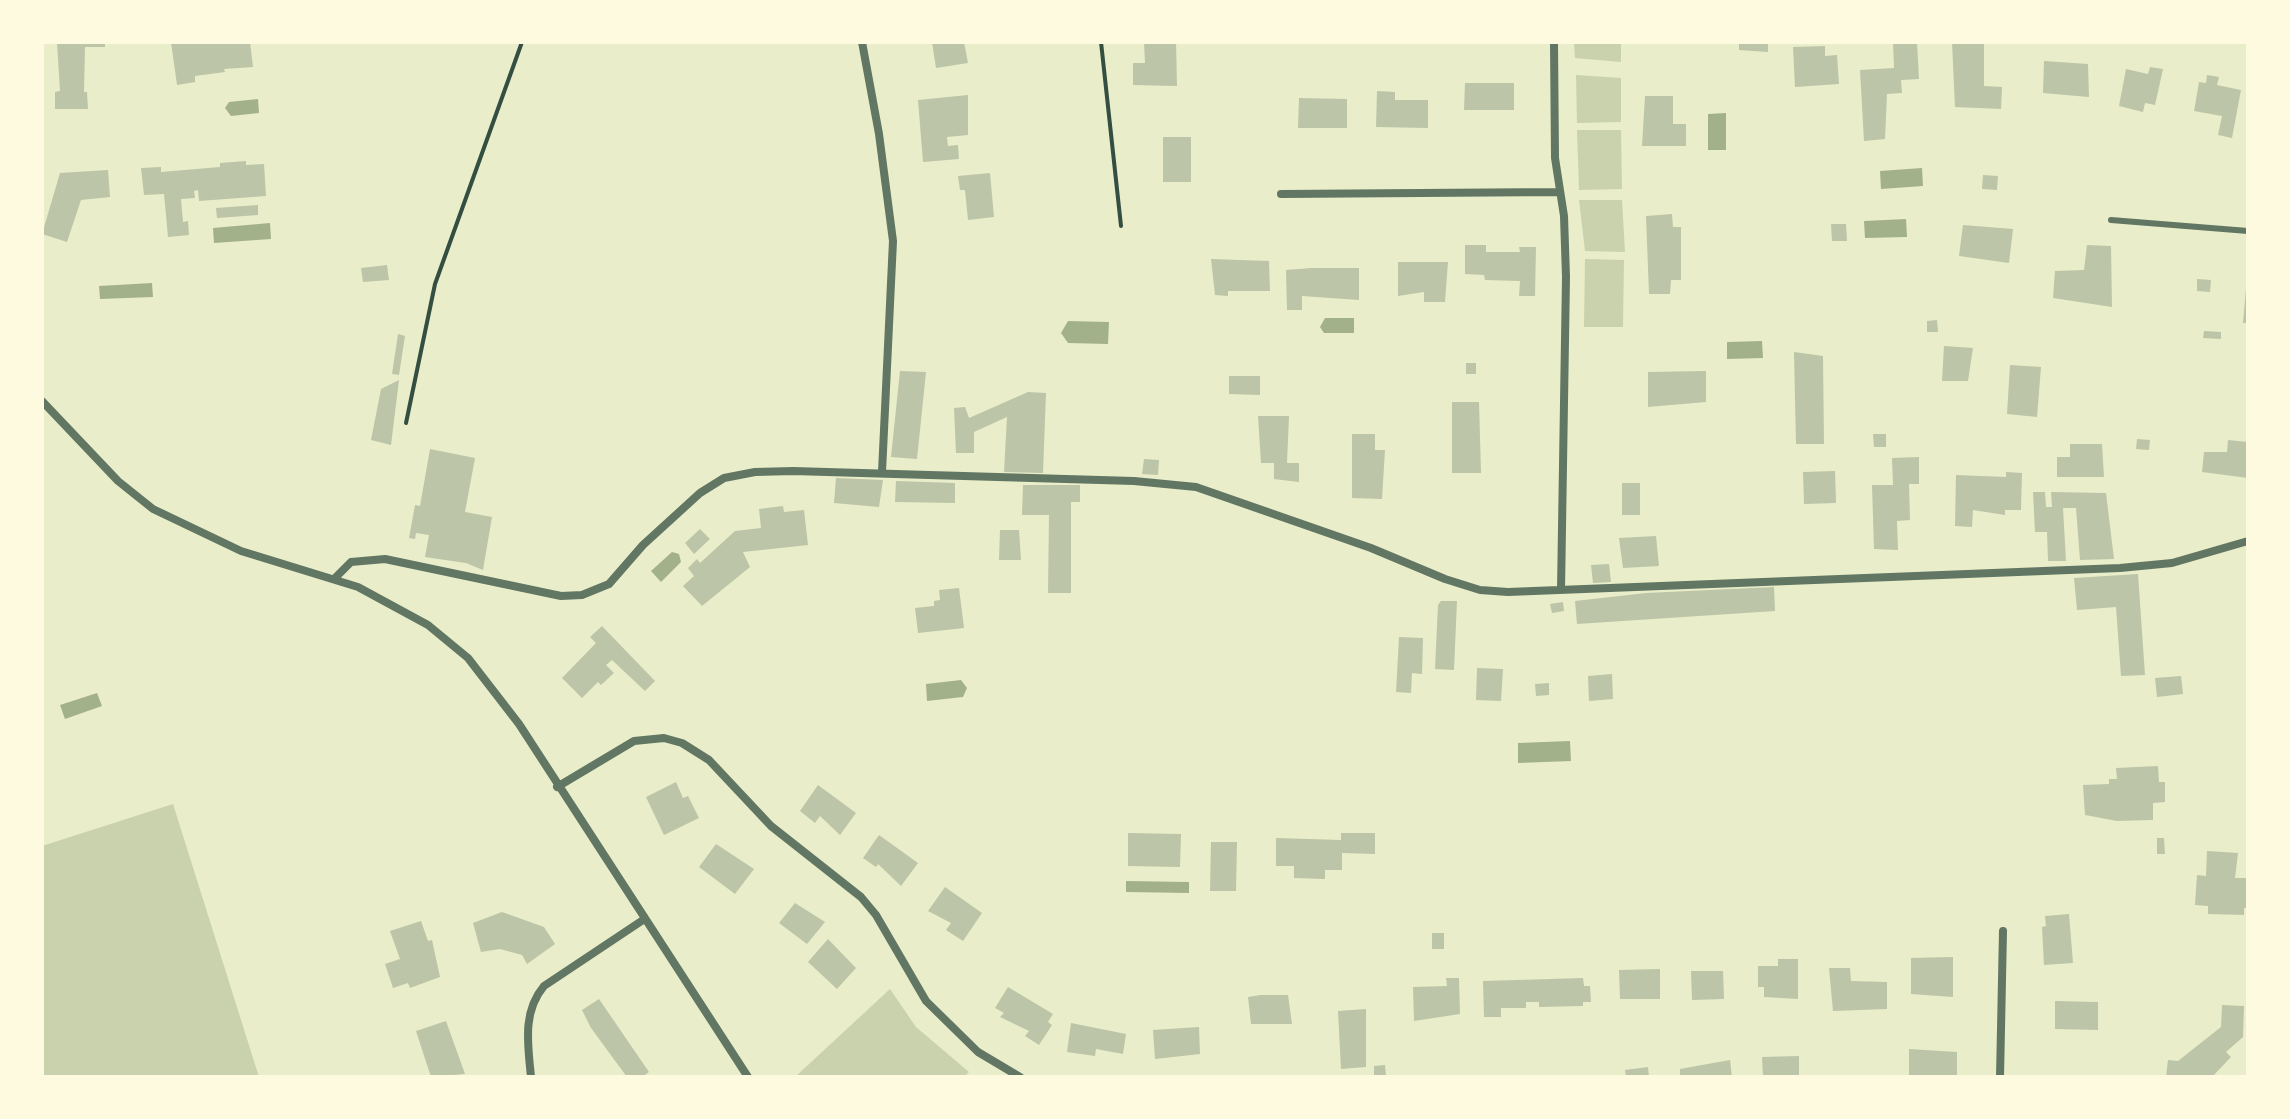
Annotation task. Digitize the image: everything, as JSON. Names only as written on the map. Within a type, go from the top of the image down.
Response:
[{"type":"street","points":[[862,42],[879,134],[893,241],[882,472]]},
{"type":"street","points":[[1554,42],[1559,192],[1564,216],[1566,277],[1561,590]]},
{"type":"street","points":[[1281,194],[1559,192]]},
{"type":"street","points":[[42,401],[118,481],[153,509],[241,551],[336,577],[428,625],[468,658],[519,724],[643,920],[748,1077]]},
{"type":"street","points":[[336,577],[351,562],[385,559],[561,596],[582,595],[609,584],[643,545],[700,493],[724,478],[755,472],[882,472],[1134,481],[1196,487],[1480,590],[1561,590],[2120,568],[2172,563],[2248,541]]},
{"type":"street","points":[[557,787],[634,741],[664,738],[682,743],[709,760],[771,826],[861,897],[876,915],[926,1001],[978,1052],[1020,1077]]},
{"type":"street","points":[[531,1077],[528,1039],[534,998],[544,986],[643,920]]},
{"type":"street","points":[[2000,1077],[2003,931]]},
{"type":"lane","points":[[2111,220],[2248,231]]},
{"type":"path","points":[[406,423],[435,284],[522,42]]},
{"type":"path","points":[[1101,42],[1121,226]]},
{"type":"shaded area","points":[[1574,42],[1621,42],[1621,62],[1575,58]]},
{"type":"shaded area","points":[[1576,75],[1621,78],[1621,122],[1577,123]]},
{"type":"shaded area","points":[[258,99],[259,113],[231,116],[225,108],[229,102]]},
{"type":"shaded area","points":[[1726,113],[1726,150],[1708,150],[1708,114]]},
{"type":"shaded area","points":[[1577,130],[1621,130],[1622,189],[1579,190]]},
{"type":"shaded area","points":[[1922,168],[1923,186],[1881,189],[1880,171]]},
{"type":"shaded area","points":[[1579,200],[1622,200],[1625,252],[1585,251]]},
{"type":"shaded area","points":[[1906,219],[1907,237],[1865,238],[1864,221]]},
{"type":"shaded area","points":[[270,223],[271,239],[214,243],[213,228]]},
{"type":"shaded area","points":[[1585,259],[1624,260],[1623,327],[1584,327]]},
{"type":"shaded area","points":[[152,283],[153,297],[100,299],[99,286]]},
{"type":"shaded area","points":[[1325,318],[1354,318],[1354,333],[1324,333],[1320,327]]},
{"type":"shaded area","points":[[1068,321],[1109,322],[1108,344],[1068,343],[1061,333]]},
{"type":"shaded area","points":[[1762,341],[1763,358],[1727,359],[1727,342]]},
{"type":"shaded area","points":[[672,552],[679,554],[681,562],[661,582],[651,571]]},
{"type":"shaded area","points":[[961,680],[967,688],[963,697],[927,701],[926,684]]},
{"type":"shaded area","points":[[97,693],[102,706],[65,719],[60,705]]},
{"type":"shaded area","points":[[1570,741],[1571,761],[1518,763],[1518,743]]},
{"type":"shaded area","points":[[173,804],[259,1077],[42,1077],[42,846]]},
{"type":"shaded area","points":[[1126,881],[1189,882],[1189,893],[1126,892]]},
{"type":"shaded area","points":[[890,989],[916,1027],[969,1072],[964,1077],[795,1077]]},
{"type":"building","points":[[57,42],[105,42],[105,47],[85,47],[84,92],[87,92],[88,109],[55,109],[55,92],[60,91]]},
{"type":"building","points":[[171,42],[250,42],[253,67],[224,69],[225,72],[195,76],[195,82],[177,85]]},
{"type":"building","points":[[932,42],[964,42],[968,63],[936,68]]},
{"type":"building","points":[[1144,42],[1176,42],[1177,86],[1133,85],[1133,63],[1145,63]]},
{"type":"building","points":[[1739,42],[1768,42],[1768,52],[1739,50]]},
{"type":"building","points":[[1893,42],[1917,42],[1919,79],[1901,80],[1902,93],[1887,94],[1885,139],[1864,141],[1860,70],[1894,68]]},
{"type":"building","points":[[1952,42],[1984,43],[1984,86],[2002,87],[2001,109],[1955,107]]},
{"type":"building","points":[[1825,46],[1825,56],[1837,55],[1839,84],[1795,87],[1793,47]]},
{"type":"building","points":[[2044,61],[2088,64],[2089,97],[2043,93]]},
{"type":"building","points":[[2150,67],[2163,69],[2155,105],[2145,103],[2143,112],[2119,106],[2126,69],[2148,74]]},
{"type":"building","points":[[2207,75],[2219,77],[2217,85],[2241,90],[2232,138],[2218,135],[2222,116],[2194,111],[2199,82],[2206,83]]},
{"type":"building","points":[[1465,83],[1514,83],[1514,110],[1464,110]]},
{"type":"building","points":[[1377,91],[1395,92],[1395,100],[1428,100],[1428,128],[1376,127]]},
{"type":"building","points":[[968,95],[968,135],[947,137],[948,146],[958,145],[959,159],[923,162],[918,100]]},
{"type":"building","points":[[1645,96],[1673,96],[1673,124],[1686,124],[1686,146],[1642,146]]},
{"type":"building","points":[[1299,98],[1347,99],[1347,128],[1298,128]]},
{"type":"building","points":[[1163,137],[1191,137],[1191,182],[1163,182]]},
{"type":"building","points":[[246,161],[246,165],[264,164],[266,196],[199,201],[198,190],[194,191],[195,198],[181,199],[183,222],[188,221],[189,235],[168,237],[164,194],[144,195],[141,168],[161,167],[161,172],[220,167],[220,163]]},
{"type":"building","points":[[108,170],[110,197],[81,200],[67,242],[42,234],[60,173]]},
{"type":"building","points":[[990,173],[994,217],[968,220],[965,190],[960,190],[958,176]]},
{"type":"building","points":[[1983,175],[1998,176],[1997,190],[1982,189]]},
{"type":"building","points":[[258,205],[258,215],[217,218],[216,208]]},
{"type":"building","points":[[1672,214],[1673,227],[1681,227],[1681,280],[1671,280],[1670,294],[1649,294],[1646,216]]},
{"type":"building","points":[[1831,224],[1846,224],[1847,241],[1832,241]]},
{"type":"building","points":[[1963,225],[2013,229],[2009,263],[1959,256]]},
{"type":"building","points":[[1465,245],[1486,245],[1486,252],[1520,252],[1519,247],[1536,247],[1535,296],[1519,296],[1520,281],[1485,280],[1484,275],[1465,274]]},
{"type":"building","points":[[2087,245],[2111,246],[2112,307],[2053,298],[2055,271],[2084,270]]},
{"type":"building","points":[[1211,259],[1269,261],[1270,291],[1228,291],[1228,296],[1215,295]]},
{"type":"building","points":[[1398,262],[1448,262],[1445,302],[1424,302],[1424,292],[1398,296]]},
{"type":"building","points":[[387,265],[389,280],[363,282],[361,268]]},
{"type":"building","points":[[1359,268],[1359,300],[1302,296],[1302,310],[1287,310],[1286,270]]},
{"type":"building","points":[[2197,279],[2211,280],[2210,292],[2197,291]]},
{"type":"building","points":[[2246,288],[2248,323],[2243,323]]},
{"type":"building","points":[[1937,320],[1938,332],[1927,332],[1927,321]]},
{"type":"building","points":[[2204,331],[2221,332],[2221,339],[2203,338]]},
{"type":"building","points":[[398,334],[405,336],[399,375],[392,374]]},
{"type":"building","points":[[1944,346],[1973,348],[1968,381],[1942,381]]},
{"type":"building","points":[[1794,352],[1823,356],[1824,444],[1796,444]]},
{"type":"building","points":[[1466,363],[1476,363],[1476,374],[1466,374]]},
{"type":"building","points":[[2010,365],[2041,367],[2037,417],[2007,414]]},
{"type":"building","points":[[900,371],[926,372],[917,459],[891,457]]},
{"type":"building","points":[[1706,371],[1706,402],[1648,407],[1648,372]]},
{"type":"building","points":[[1229,376],[1260,376],[1260,395],[1229,394]]},
{"type":"building","points":[[399,380],[391,445],[371,440],[381,389]]},
{"type":"building","points":[[1028,392],[1046,393],[1043,473],[1004,472],[1007,417],[974,432],[974,453],[956,453],[954,408],[965,407],[969,418]]},
{"type":"building","points":[[1452,402],[1479,402],[1481,473],[1452,473]]},
{"type":"building","points":[[1258,416],[1289,416],[1287,463],[1299,463],[1299,482],[1274,479],[1274,463],[1261,463]]},
{"type":"building","points":[[1352,434],[1375,434],[1375,450],[1385,450],[1382,499],[1352,498]]},
{"type":"building","points":[[1873,434],[1886,434],[1886,447],[1874,447]]},
{"type":"building","points":[[2137,439],[2150,440],[2149,450],[2136,449]]},
{"type":"building","points":[[2228,440],[2248,442],[2248,478],[2202,472],[2204,452],[2227,452]]},
{"type":"building","points":[[2070,444],[2102,444],[2104,477],[2057,477],[2057,457],[2070,457]]},
{"type":"building","points":[[430,449],[475,458],[465,512],[492,517],[483,570],[466,563],[425,557],[429,535],[416,533],[415,539],[409,538],[415,505],[420,506]]},
{"type":"building","points":[[1919,457],[1919,484],[1909,484],[1910,520],[1897,521],[1898,550],[1874,549],[1872,485],[1893,485],[1892,458]]},
{"type":"building","points":[[1144,459],[1159,460],[1158,475],[1142,474]]},
{"type":"building","points":[[1835,471],[1836,503],[1804,504],[1803,472]]},
{"type":"building","points":[[2006,472],[2022,473],[2021,510],[2005,510],[2005,515],[1973,510],[1972,527],[1955,526],[1956,475],[2006,477]]},
{"type":"building","points":[[836,478],[883,480],[879,507],[834,503]]},
{"type":"building","points":[[896,481],[955,483],[955,503],[895,502]]},
{"type":"building","points":[[1622,483],[1640,483],[1640,515],[1622,515]]},
{"type":"building","points":[[1023,485],[1080,485],[1080,502],[1071,502],[1071,593],[1048,593],[1049,515],[1022,515]]},
{"type":"building","points":[[2033,492],[2045,492],[2046,507],[2052,507],[2051,492],[2106,493],[2114,559],[2080,560],[2076,508],[2063,508],[2066,561],[2048,561],[2047,532],[2035,532]]},
{"type":"building","points":[[783,506],[784,512],[804,510],[808,545],[743,552],[750,567],[702,606],[683,586],[694,576],[688,568],[697,559],[700,563],[735,531],[761,528],[759,509]]},
{"type":"building","points":[[700,529],[710,539],[694,554],[685,543]]},
{"type":"building","points":[[1000,530],[1019,530],[1021,560],[999,560]]},
{"type":"building","points":[[1656,536],[1659,566],[1623,568],[1619,538]]},
{"type":"building","points":[[1609,564],[1611,582],[1593,583],[1591,565]]},
{"type":"building","points":[[2138,574],[2145,675],[2121,676],[2116,607],[2077,610],[2074,578]]},
{"type":"building","points":[[1774,587],[1775,611],[1577,624],[1575,601],[1646,593]]},
{"type":"building","points":[[959,588],[964,628],[918,633],[915,608],[934,606],[934,601],[940,600],[939,590]]},
{"type":"building","points":[[1441,601],[1457,601],[1454,670],[1435,669],[1438,605]]},
{"type":"building","points":[[1563,602],[1564,611],[1552,613],[1550,604]]},
{"type":"building","points":[[602,626],[655,681],[645,691],[612,660],[606,665],[614,673],[601,685],[598,682],[582,698],[562,678],[596,643],[590,637]]},
{"type":"building","points":[[1399,637],[1423,638],[1422,674],[1412,673],[1411,693],[1396,692]]},
{"type":"building","points":[[1477,668],[1503,669],[1501,701],[1476,700]]},
{"type":"building","points":[[1612,674],[1613,699],[1589,701],[1588,676]]},
{"type":"building","points":[[2181,676],[2183,694],[2157,697],[2155,678]]},
{"type":"building","points":[[1549,683],[1549,695],[1536,696],[1535,684]]},
{"type":"building","points":[[2158,766],[2159,782],[2165,782],[2165,802],[2153,803],[2153,820],[2117,821],[2085,815],[2083,785],[2109,784],[2109,779],[2117,779],[2116,768]]},
{"type":"building","points":[[676,782],[683,798],[688,796],[699,818],[664,835],[646,797]]},
{"type":"building","points":[[818,785],[856,813],[840,835],[820,816],[815,823],[800,811]]},
{"type":"building","points":[[1128,833],[1181,834],[1180,867],[1128,866]]},
{"type":"building","points":[[1341,833],[1375,833],[1375,854],[1342,853],[1342,870],[1325,870],[1325,879],[1294,878],[1294,866],[1276,866],[1276,838],[1341,840]]},
{"type":"building","points":[[879,835],[918,863],[901,886],[878,864],[876,867],[863,858]]},
{"type":"building","points":[[2157,838],[2164,838],[2165,854],[2157,854]]},
{"type":"building","points":[[1211,842],[1237,842],[1236,891],[1210,891]]},
{"type":"building","points":[[716,844],[754,869],[735,894],[699,867]]},
{"type":"building","points":[[2207,851],[2238,853],[2235,878],[2248,878],[2248,908],[2244,908],[2244,915],[2208,914],[2208,906],[2195,905],[2197,875],[2206,876]]},
{"type":"building","points":[[945,887],[982,913],[963,941],[946,930],[951,923],[928,911]]},
{"type":"building","points":[[795,903],[825,922],[807,944],[779,923]]},
{"type":"building","points":[[502,912],[544,927],[555,944],[527,964],[522,955],[500,949],[481,952],[473,923]]},
{"type":"building","points":[[2069,914],[2073,963],[2044,965],[2042,927],[2046,926],[2045,916]]},
{"type":"building","points":[[421,921],[428,941],[432,940],[440,977],[410,988],[408,983],[393,988],[385,964],[400,959],[390,931]]},
{"type":"building","points":[[1432,933],[1444,933],[1444,949],[1432,949]]},
{"type":"building","points":[[828,939],[856,968],[837,989],[808,962]]},
{"type":"building","points":[[1953,957],[1953,997],[1911,994],[1911,958]]},
{"type":"building","points":[[1778,959],[1798,959],[1798,999],[1764,997],[1764,987],[1758,987],[1758,966],[1778,966]]},
{"type":"building","points":[[1829,968],[1850,968],[1851,981],[1887,982],[1887,1009],[1833,1011]]},
{"type":"building","points":[[1660,969],[1660,999],[1620,999],[1619,970]]},
{"type":"building","points":[[1691,971],[1723,971],[1724,999],[1692,1000]]},
{"type":"building","points":[[1446,978],[1459,978],[1460,1014],[1414,1021],[1413,987],[1447,986]]},
{"type":"building","points":[[1583,978],[1584,986],[1590,986],[1591,1002],[1583,1002],[1583,1006],[1539,1007],[1539,1002],[1526,1002],[1526,1008],[1501,1008],[1501,1017],[1484,1017],[1483,981]]},
{"type":"building","points":[[1008,987],[1053,1014],[1048,1022],[1052,1025],[1039,1045],[1025,1036],[1029,1031],[1000,1017],[1004,1013],[995,1008]]},
{"type":"building","points":[[1288,995],[1292,1024],[1251,1024],[1248,997]]},
{"type":"building","points":[[599,999],[649,1072],[642,1077],[627,1077],[591,1028],[582,1010]]},
{"type":"building","points":[[2055,1001],[2098,1002],[2098,1030],[2055,1029]]},
{"type":"building","points":[[2222,1005],[2244,1006],[2243,1037],[2226,1052],[2231,1057],[2212,1077],[2166,1077],[2168,1060],[2178,1061],[2221,1027]]},
{"type":"building","points":[[1366,1009],[1366,1067],[1341,1069],[1338,1011]]},
{"type":"building","points":[[446,1021],[465,1074],[431,1077],[416,1031]]},
{"type":"building","points":[[1071,1023],[1126,1034],[1123,1054],[1096,1049],[1095,1056],[1067,1052]]},
{"type":"building","points":[[1199,1027],[1200,1054],[1155,1059],[1153,1030]]},
{"type":"building","points":[[1909,1049],[1957,1052],[1957,1077],[1909,1077]]},
{"type":"building","points":[[1799,1056],[1799,1077],[1763,1077],[1762,1057]]},
{"type":"building","points":[[1730,1060],[1732,1077],[1680,1077],[1680,1069]]},
{"type":"building","points":[[1385,1065],[1386,1076],[1374,1076],[1374,1066]]},
{"type":"building","points":[[1648,1067],[1649,1077],[1626,1077],[1625,1070]]}]
